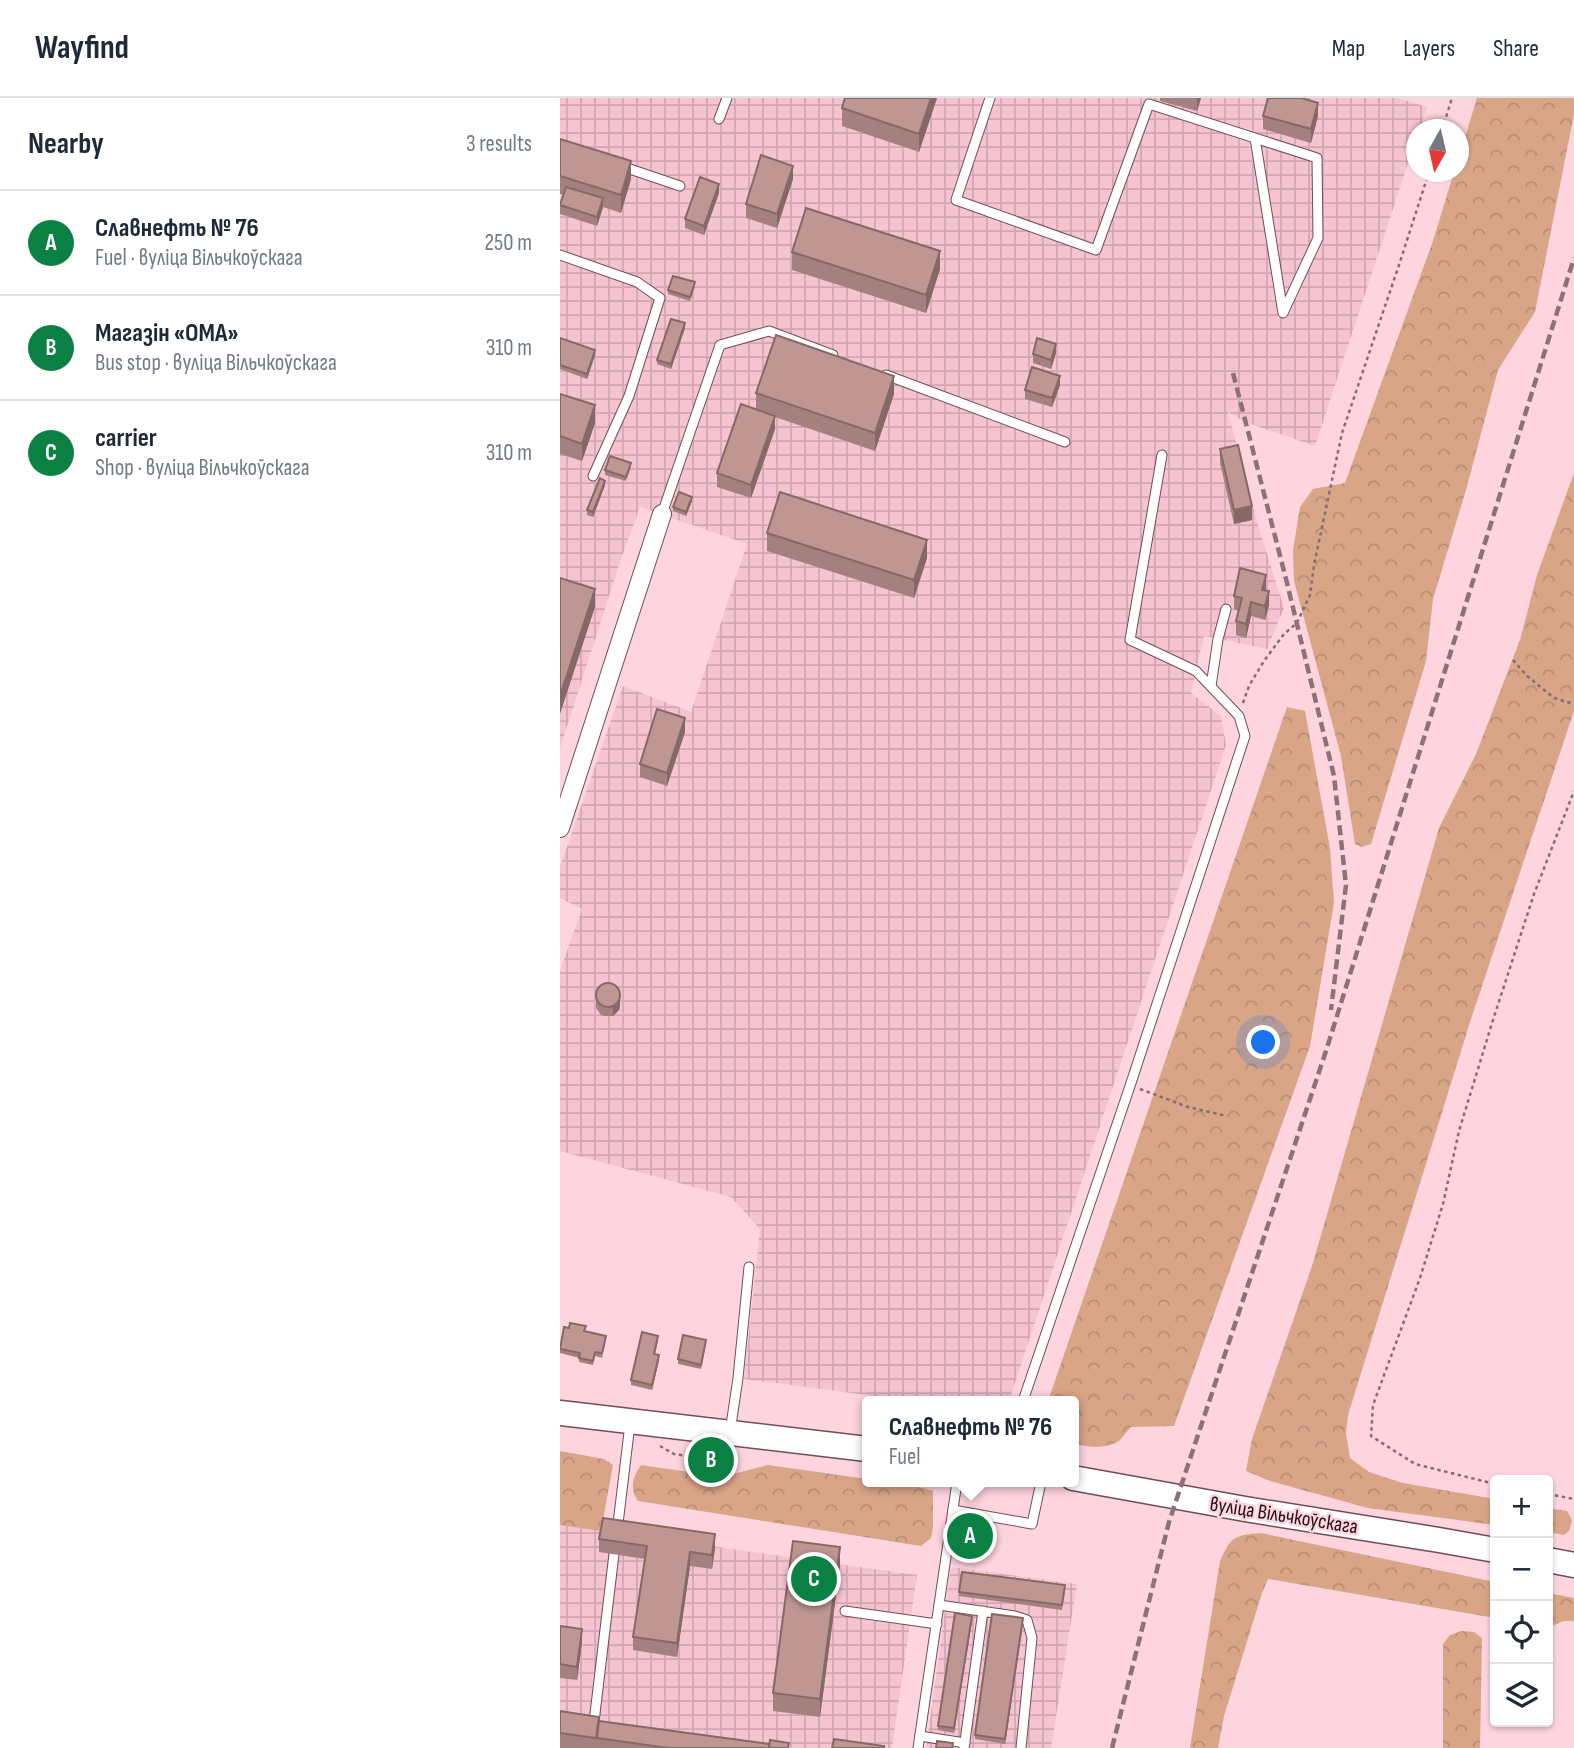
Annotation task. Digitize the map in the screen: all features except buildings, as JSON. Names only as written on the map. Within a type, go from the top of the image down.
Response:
[{"type":"main road","points":[[560,1413],[862,1448]]},
{"type":"main road","name":"вуліца Вільчкоўскага","points":[[1079,1479],[1245,1510],[1490,1549]]},
{"type":"main road","points":[[1553,1561],[1574,1565]]},
{"type":"street","points":[[560,828],[662,514]]},
{"type":"lane","points":[[719,119],[727,98]]},
{"type":"lane","points":[[990,98],[956,200],[1096,250],[1149,104],[1255,138],[1317,158],[1318,238],[1283,313],[1255,138]]},
{"type":"lane","points":[[608,162],[680,186]]},
{"type":"lane","points":[[560,255],[637,282],[660,298],[629,397],[593,476]]},
{"type":"lane","points":[[662,514],[720,345],[769,331],[846,360]]},
{"type":"lane","points":[[872,369],[1065,442]]},
{"type":"lane","points":[[1025,1396],[1245,736],[1239,716],[1196,671],[1130,640],[1162,455]]},
{"type":"lane","points":[[1211,686],[1218,639],[1226,609]]},
{"type":"lane","points":[[730,1433],[749,1267]]},
{"type":"lane","points":[[617,1534],[631,1421]]},
{"type":"lane","points":[[918,1748],[956,1487]]},
{"type":"lane","points":[[953,1510],[1031,1524],[1040,1487]]},
{"type":"lane","points":[[594,1723],[614,1554]]},
{"type":"lane","points":[[939,1605],[1027,1620],[1032,1638],[1021,1748]]},
{"type":"lane","points":[[845,1611],[937,1624]]},
{"type":"lane","points":[[920,1736],[965,1746],[983,1611]]},
{"type":"path","points":[[1445,119],[1452,98]]},
{"type":"path","points":[[1239,716],[1249,685],[1284,634],[1297,623],[1310,595],[1342,433],[1426,182]]},
{"type":"path","points":[[1513,660],[1527,676],[1554,698],[1574,704]]},
{"type":"path","points":[[1490,1483],[1415,1464],[1371,1436],[1373,1405],[1420,1278],[1439,1216],[1459,1131],[1534,894],[1574,791]]},
{"type":"path","points":[[1130,1086],[1188,1107],[1227,1116]]},
{"type":"path","points":[[1553,1495],[1574,1499]]},
{"type":"shaded area","points":[[560,98],[1398,98],[1427,107],[1423,119],[1406,119],[1406,169],[1315,446],[1245,422],[1228,412],[1258,525],[1284,608],[1267,649],[1204,636],[1191,693],[1221,716],[1226,745],[1011,1396],[873,1396],[744,1379],[760,1229],[731,1197],[560,1151],[560,971],[582,909],[560,898],[560,867],[623,686],[691,712],[747,544],[640,507],[560,748]]},
{"type":"shaded area","points":[[560,1525],[917,1575],[892,1748],[560,1748]]},
{"type":"shaded area","points":[[951,1567],[1077,1584],[1051,1748],[926,1748]]},
{"type":"green space","points":[[1477,98],[1574,98],[1574,114],[1535,312],[1498,370],[1433,599],[1426,661],[1371,844],[1362,847],[1355,844],[1341,756],[1294,581],[1293,550],[1300,507],[1313,489],[1345,483],[1433,241],[1451,182],[1469,182],[1469,124]]},
{"type":"green space","points":[[1574,473],[1574,711],[1471,1019],[1348,1415],[1346,1433],[1350,1458],[1369,1472],[1403,1483],[1490,1498],[1490,1524],[1368,1508],[1270,1481],[1246,1471],[1252,1439],[1312,1266],[1439,828],[1476,754],[1520,640],[1537,575]]},
{"type":"green space","points":[[1287,707],[1305,711],[1330,848],[1334,903],[1310,1046],[1174,1426],[1131,1427],[1114,1444],[1096,1447],[1079,1445],[1079,1396],[1050,1396]]},
{"type":"green space","points":[[560,1451],[604,1459],[613,1465],[601,1531],[560,1525]]},
{"type":"green space","points":[[641,1465],[722,1477],[768,1465],[862,1478],[862,1487],[915,1487],[933,1491],[933,1528],[931,1538],[921,1546],[638,1501],[633,1483]]},
{"type":"green space","points":[[1553,1509],[1567,1511],[1572,1520],[1569,1531],[1564,1535],[1553,1533]]},
{"type":"green space","points":[[1261,1533],[1490,1581],[1490,1617],[1268,1579],[1224,1716],[1218,1748],[1190,1748],[1220,1561],[1231,1542],[1245,1535]]},
{"type":"green space","points":[[1553,1594],[1574,1598],[1574,1621],[1554,1625]]},
{"type":"green space","points":[[1462,1631],[1474,1632],[1482,1638],[1480,1748],[1443,1748],[1443,1644],[1450,1635]]},
{"type":"railway","points":[[1112,1748],[1169,1522],[1326,1051],[1574,258]]},
{"type":"railway","points":[[1233,373],[1334,776],[1346,885],[1331,1010]]},
{"type":"place","name":"Магазін «ОМА»","points":[[711,1460]]},
{"type":"place","name":"Славнефть № 76","points":[[970,1536]]},
{"type":"place","name":"carrier","points":[[814,1579]]}]
